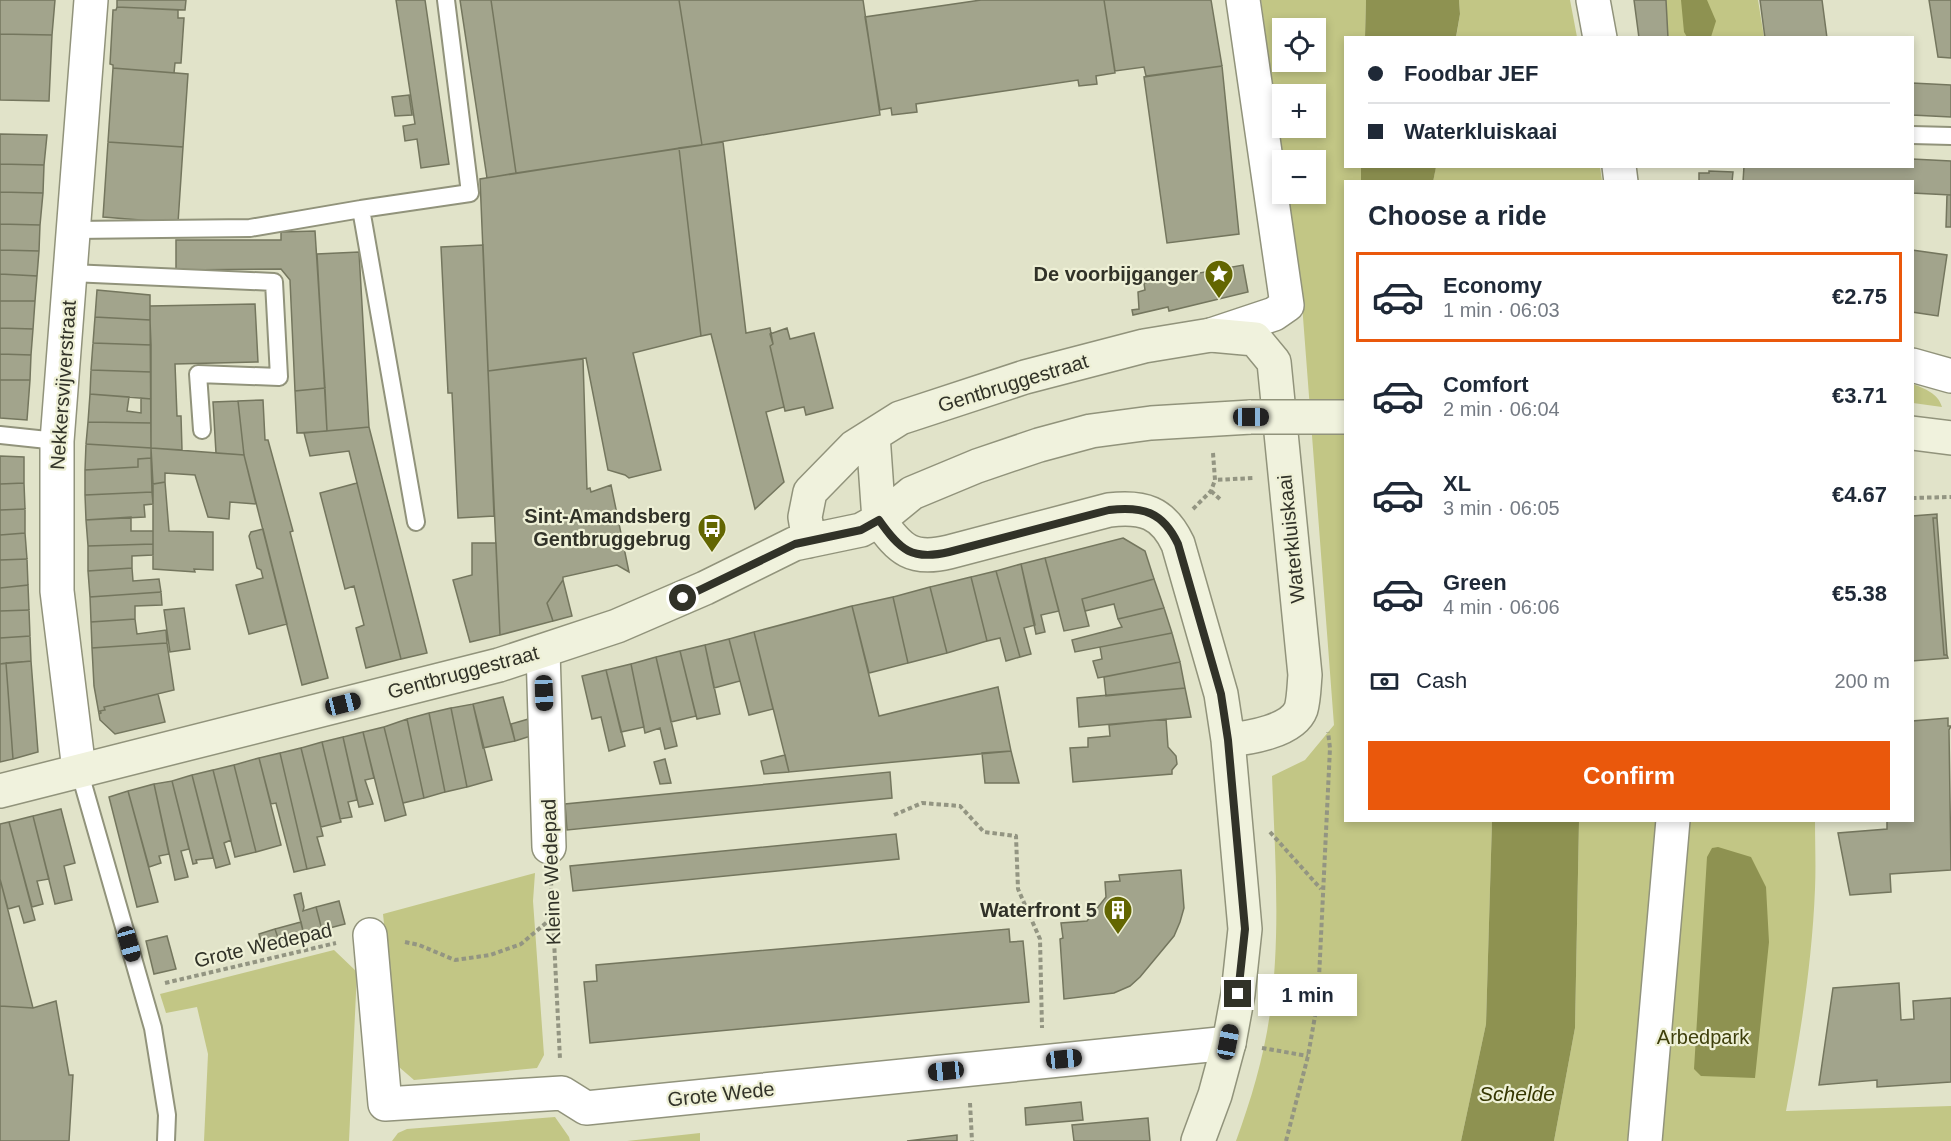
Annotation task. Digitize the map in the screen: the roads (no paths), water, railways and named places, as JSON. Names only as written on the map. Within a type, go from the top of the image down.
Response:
[{"type":"street","name":"Nekkersvijverstraat","points":[[79,770],[57,591],[57,441],[91,0]]},
{"type":"street","name":"Gentbruggestraat","points":[[809,541],[805,517],[810,492],[854,447],[900,418],[1025,377],[1144,346],[1211,335],[1274,314],[1287,305],[1243,0]]},
{"type":"street","points":[[1593,0],[1600,36]]},
{"type":"street","name":"Waterkluiskaai","points":[[1211,335],[1255,339],[1274,362],[1305,675],[1301,710],[1291,722],[1253,738],[1228,740]]},
{"type":"street","points":[[1914,365],[1951,375]]},
{"type":"street","name":"Gentbruggestraat","points":[[0,791],[499,665],[543,651],[616,626],[705,588],[795,544],[861,530],[879,520],[912,493],[977,466],[1039,445],[1091,431],[1151,423],[1251,417],[1344,417]]},
{"type":"street","points":[[1914,433],[1951,438]]},
{"type":"street","points":[[873,435],[879,520],[891,538],[911,553],[925,556],[949,552],[1109,510],[1129,507],[1157,517],[1171,530],[1178,544],[1221,694],[1228,740],[1245,929],[1238,994],[1228,1042],[1215,1095],[1198,1141]]},
{"type":"street","name":"Kleine Wedepad","points":[[543,651],[549,847]]},
{"type":"street","points":[[1645,1141],[1673,822]]},
{"type":"street","name":"Grote Wede","points":[[370,935],[385,1104],[561,1094],[586,1108],[1228,1042]]},
{"type":"lane","points":[[74,230],[250,228],[470,193],[446,0]]},
{"type":"lane","points":[[1914,135],[1951,136]]},
{"type":"lane","points":[[361,209],[416,522]]},
{"type":"lane","points":[[71,273],[274,282],[279,377],[198,374],[202,430]]},
{"type":"lane","points":[[0,435],[57,441]]},
{"type":"lane","points":[[79,770],[153,1028],[167,1115],[166,1141]]},
{"type":"water","points":[[1366,0],[1459,0],[1460,14],[1456,36],[1365,36]]},
{"type":"water","points":[[1681,0],[1707,0],[1716,21],[1711,36],[1686,36]]},
{"type":"water","points":[[1361,168],[1436,168],[1433,180],[1361,180]]},
{"type":"water","name":"Schelde","points":[[1492,822],[1579,822],[1575,1028],[1554,1141],[1461,1141],[1486,1024]]},
{"type":"water","points":[[1718,847],[1751,857],[1766,887],[1769,942],[1755,1078],[1701,1076],[1694,1069],[1707,857],[1712,848]]},
{"type":"place","name":"De voorbijganger","points":[[1219,300]]},
{"type":"place","name":"Sint-Amandsberg Gentbruggebrug","points":[[712,554]]},
{"type":"place","name":"Waterfront 5","points":[[1118,936]]},
{"type":"park label","name":"Arbedpark","points":[[1703,1037]]}]
